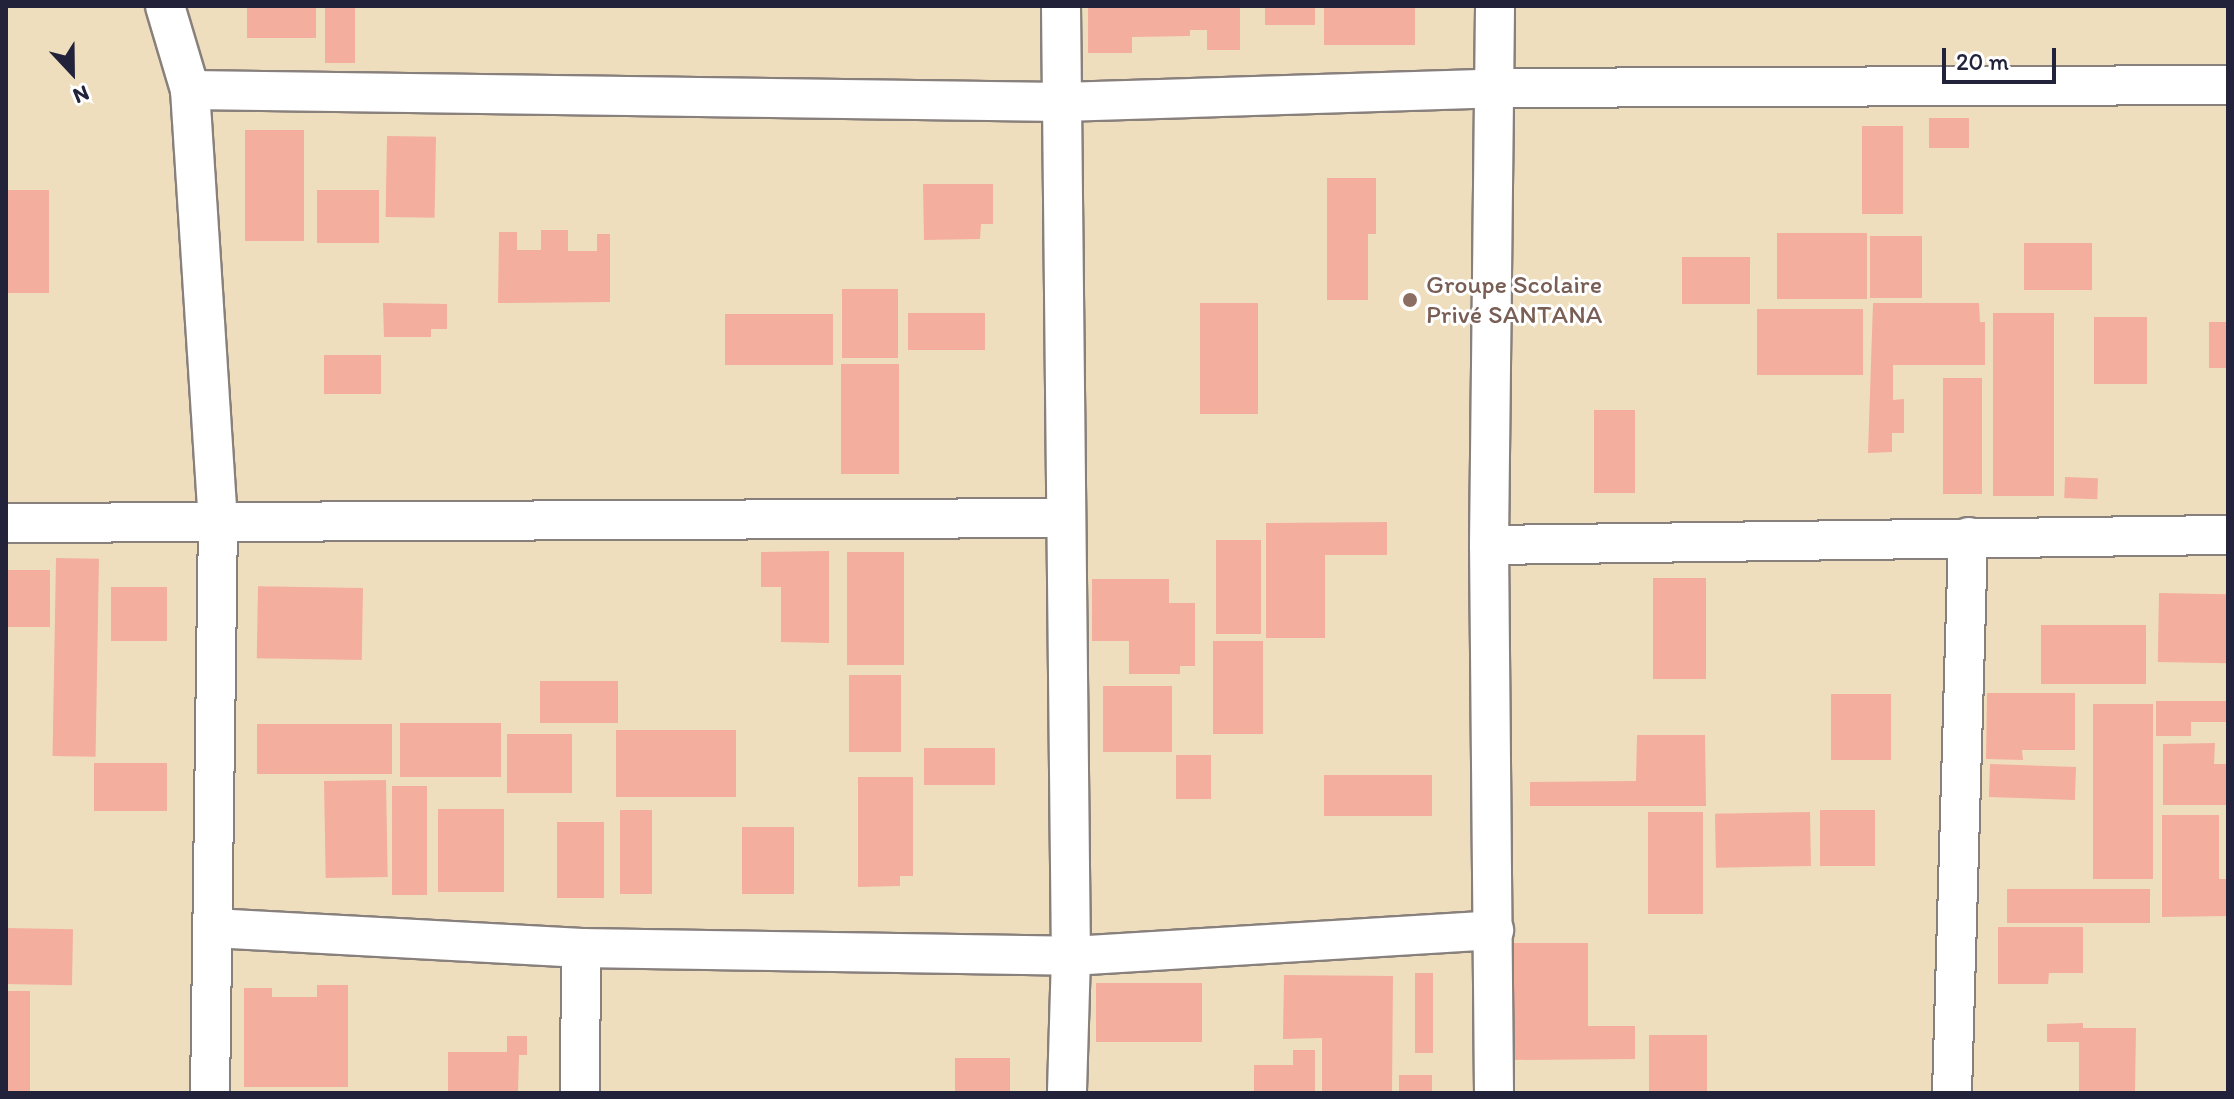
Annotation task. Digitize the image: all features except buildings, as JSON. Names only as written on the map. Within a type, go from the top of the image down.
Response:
[{"type":"street","points":[[165,6],[190,90],[218,521],[210,1093]]},
{"type":"street","points":[[1061,6],[1062,518],[1071,956],[1067,1093]]},
{"type":"street","points":[[1494,1093],[1489,545],[1495,6]]},
{"type":"street","points":[[190,90],[1062,102],[1496,88],[2228,85]]},
{"type":"street","points":[[6,523],[1062,518]]},
{"type":"street","points":[[1489,545],[2228,535]]},
{"type":"street","points":[[1952,1093],[1968,537]]},
{"type":"street","points":[[213,928],[581,948],[1071,956],[1494,930]]},
{"type":"street","points":[[580,1093],[581,948]]},
{"type":"place","name":"Groupe Scolaire Privé SANTANA","points":[[1410,300]]}]
